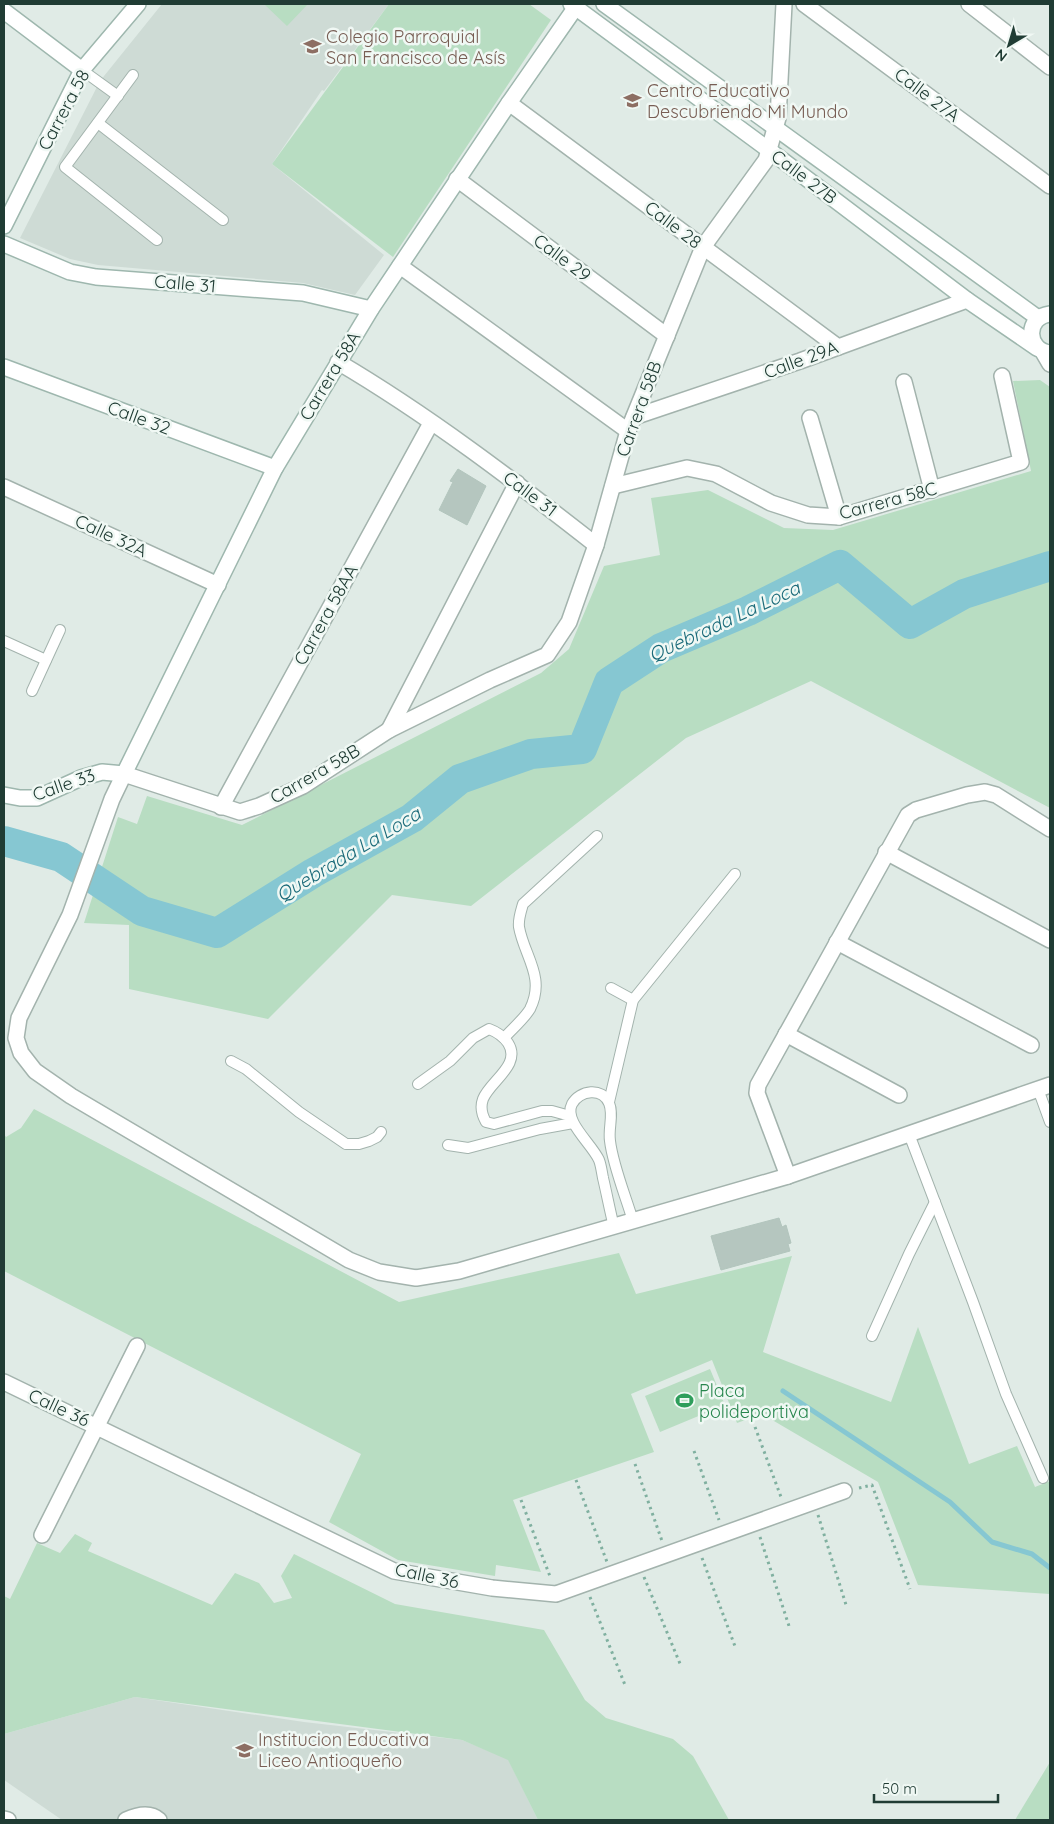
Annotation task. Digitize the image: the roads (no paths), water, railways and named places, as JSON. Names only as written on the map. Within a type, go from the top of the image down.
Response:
[{"type":"street","name":"Carrera 58","points":[[4,226],[82,70],[138,4]]},
{"type":"street","name":"Calle 27B","points":[[604,4],[775,129],[1044,316]]},
{"type":"street","name":"Carrera 58B","points":[[124,774],[240,812],[259,806],[303,786],[389,730],[490,680],[548,655],[569,622],[596,545],[628,431],[703,247],[766,160],[778,118],[784,4]]},
{"type":"street","name":"Calle 27A","points":[[804,4],[1050,186]]},
{"type":"street","points":[[969,4],[1050,67]]},
{"type":"street","name":"Calle 27B","points":[[575,5],[967,300],[1045,354]]},
{"type":"street","name":"Carrera 58A","points":[[575,5],[371,309],[275,468],[112,799],[70,915],[19,1018],[16,1038],[21,1053],[35,1071],[71,1096],[349,1260],[379,1272],[416,1278],[459,1271],[788,1176],[1044,1087]]},
{"type":"street","points":[[4,11],[82,70]]},
{"type":"street","name":"Calle 28","points":[[509,103],[838,347]]},
{"type":"street","name":"Calle 29","points":[[457,180],[667,336]]},
{"type":"street","name":"Calle 31","points":[[4,244],[70,272],[96,277],[303,294],[371,309]]},
{"type":"street","points":[[400,266],[628,431]]},
{"type":"street","name":"Calle 29A","points":[[634,417],[838,347],[967,300]]},
{"type":"street","points":[[1044,316],[1034,324],[1031,336],[1045,354]]},
{"type":"street","name":"Calle 31","points":[[338,362],[431,422],[516,483],[596,545]]},
{"type":"street","name":"Calle 32","points":[[4,368],[275,468]]},
{"type":"street","name":"Carrera 58C","points":[[613,486],[686,468],[716,474],[770,503],[808,516],[840,517],[1021,462],[1002,376]]},
{"type":"street","points":[[904,382],[932,490]]},
{"type":"street","points":[[810,418],[840,517]]},
{"type":"street","name":"Carrera 58AA","points":[[221,807],[431,422]]},
{"type":"street","name":"Carrera 58B","points":[[389,730],[516,483]]},
{"type":"street","name":"Calle 32A","points":[[4,487],[218,585]]},
{"type":"street","name":"Calle 33","points":[[4,795],[20,798],[37,798],[80,778],[102,772],[124,774]]},
{"type":"street","points":[[788,1176],[757,1093],[758,1085],[908,815],[916,810],[967,795],[985,792],[996,795],[1050,829]]},
{"type":"street","points":[[886,852],[1050,940]]},
{"type":"street","points":[[837,942],[1031,1045]]},
{"type":"street","points":[[786,1034],[899,1095]]},
{"type":"street","points":[[42,1535],[137,1346]]},
{"type":"street","name":"Calle 36","points":[[4,1382],[394,1571],[492,1588],[556,1594],[844,1491]]},
{"type":"street","points":[[126,1820],[139,1815],[152,1815],[159,1820]]},
{"type":"street","points":[[4,1819],[8,1820]]},
{"type":"lane","points":[[82,70],[118,96]]},
{"type":"lane","points":[[133,75],[65,167],[157,240]]},
{"type":"lane","points":[[98,123],[223,220]]},
{"type":"lane","points":[[32,691],[60,630]]},
{"type":"lane","points":[[4,641],[46,660]]},
{"type":"lane","points":[[504,1038],[529,1010],[535,994],[535,976],[519,926],[519,916],[523,904],[597,836]]},
{"type":"lane","points":[[608,1102],[633,1000],[735,874]]},
{"type":"lane","points":[[611,988],[633,1000]]},
{"type":"lane","points":[[418,1084],[450,1061],[481,1033],[489,1030],[504,1038],[509,1045],[512,1058],[483,1098],[481,1106],[482,1115],[486,1122],[494,1124],[542,1111],[552,1111],[572,1119]]},
{"type":"lane","points":[[231,1061],[246,1069],[299,1112],[346,1144],[359,1144],[369,1141],[377,1137],[381,1132]]},
{"type":"lane","points":[[1044,1087],[1050,1122]]},
{"type":"lane","points":[[614,1227],[599,1160],[572,1119],[571,1106],[578,1097],[585,1093],[593,1092],[602,1095],[608,1102],[612,1112],[610,1141],[633,1221]]},
{"type":"lane","points":[[448,1145],[468,1148],[572,1119]]},
{"type":"lane","points":[[909,1134],[936,1202],[1006,1394],[1043,1478]]},
{"type":"lane","points":[[872,1336],[909,1254],[936,1202]]},
{"type":"waterway","name":"Quebrada La Loca","points":[[4,841],[61,857],[142,911],[217,933],[313,873],[412,818],[460,779],[531,754],[582,749],[609,682],[661,648],[748,611],[840,565],[910,624],[964,594],[1050,566]]},
{"type":"waterway","points":[[783,1391],[950,1502],[992,1542],[1032,1554],[1050,1568]]},
{"type":"place","name":"Colegio Parroquial San Francisco de Asís","points":[[312,47]]},
{"type":"place","name":"Centro Educativo Descubriendo Mi Mundo","points":[[633,101]]},
{"type":"place","name":"Placa polideportiva","points":[[685,1401]]},
{"type":"place","name":"Institucion Educativa Liceo Antioqueño","points":[[244,1750]]}]
